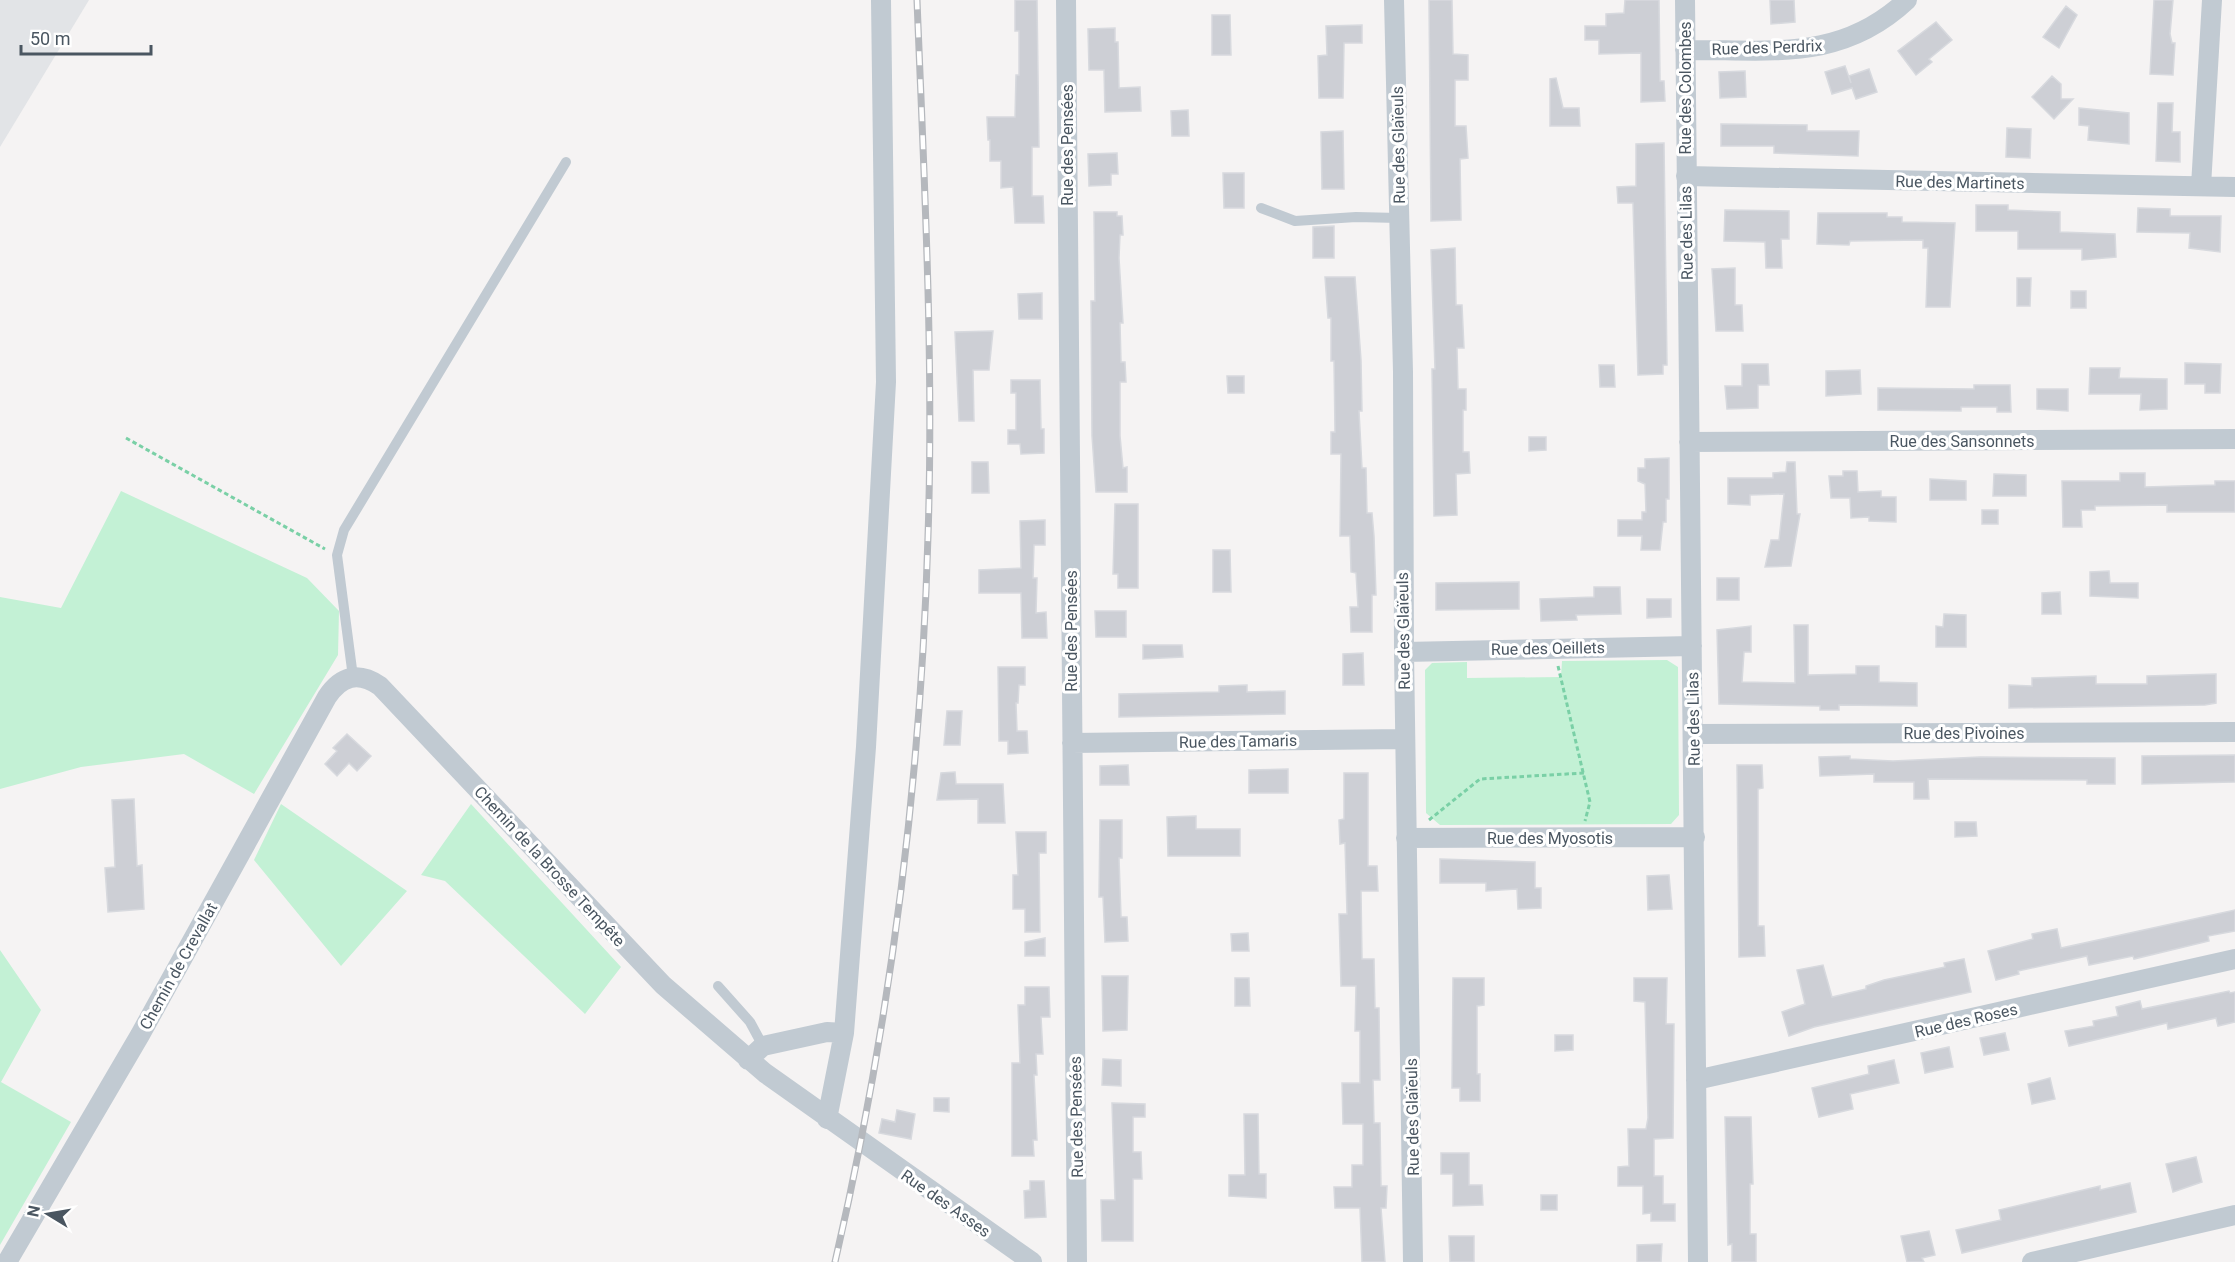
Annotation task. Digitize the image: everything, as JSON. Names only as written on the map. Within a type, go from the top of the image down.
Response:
[{"type":"street","points":[[827,1119],[844,1032],[866,747],[886,382],[881,0]]},
{"type":"street","name":"Rue des Pensées","points":[[1066,0],[1077,1262]]},
{"type":"street","name":"Rue des Glaïeuls","points":[[1394,0],[1403,372],[1406,838],[1413,1262]]},
{"type":"street","name":"Rue des Colombes","points":[[1685,0],[1686,176]]},
{"type":"street","name":"Rue des Perdrix","points":[[1685,50],[1814,48],[1847,40],[1889,17],[1907,0]]},
{"type":"street","points":[[2201,186],[2212,0]]},
{"type":"street","name":"Rue des Martinets","points":[[1686,176],[2235,187]]},
{"type":"street","name":"Rue des Lilas","points":[[1686,176],[1694,734],[1698,1262]]},
{"type":"street","name":"Rue des Sansonnets","points":[[1689,442],[2235,439]]},
{"type":"street","name":"Rue des Oeillets","points":[[1404,652],[1692,646]]},
{"type":"street","name":"Chemin de la Brosse Tempête","points":[[353,677],[370,679],[380,686],[663,985],[755,1053]]},
{"type":"street","name":"Chemin de Crevallat","points":[[7,1262],[145,1025],[327,698],[335,685],[353,677]]},
{"type":"street","name":"Rue des Pivoines","points":[[1694,734],[2235,732]]},
{"type":"street","name":"Rue des Tamaris","points":[[1072,743],[1405,739]]},
{"type":"street","name":"Rue des Myosotis","points":[[1406,838],[1695,837]]},
{"type":"street","name":"Rue des Roses","points":[[1696,1080],[2235,959]]},
{"type":"street","points":[[755,1053],[827,1032],[844,1032]]},
{"type":"street","points":[[755,1053],[827,1119]]},
{"type":"street","name":"Rue des Asses","points":[[827,1119],[1032,1262]]},
{"type":"street","points":[[2032,1262],[2235,1215]]},
{"type":"lane","points":[[353,677],[338,555],[344,530],[566,162]]},
{"type":"lane","points":[[1261,208],[1295,221],[1356,217],[1399,218]]},
{"type":"lane","points":[[718,986],[750,1022],[755,1053]]},
{"type":"path","points":[[126,438],[338,555]]},
{"type":"path","points":[[1556,658],[1590,802],[1583,828]]},
{"type":"path","points":[[1425,823],[1480,779],[1584,773]]},
{"type":"shaded area","points":[[0,0],[89,0],[0,147]]},
{"type":"green space","points":[[121,491],[307,578],[339,611],[338,655],[254,794],[184,754],[81,767],[0,789],[0,597],[61,608]]},
{"type":"green space","points":[[1667,660],[1678,667],[1679,815],[1671,824],[1440,825],[1426,813],[1425,670],[1432,663],[1467,662],[1467,678],[1561,677],[1562,661]]},
{"type":"green space","points":[[281,804],[407,891],[341,966],[254,860]]},
{"type":"green space","points":[[471,804],[621,967],[585,1014],[445,881],[421,875]]},
{"type":"green space","points":[[0,950],[41,1010],[1,1082],[71,1122],[0,1245]]},
{"type":"building","points":[[1015,0],[1037,0],[1039,147],[1032,147],[1032,196],[1043,196],[1044,223],[1015,223],[1013,187],[1001,188],[1001,161],[990,161],[987,117],[1015,117],[1016,75],[1019,75],[1019,31],[1015,31]]},
{"type":"building","points":[[1429,0],[1452,0],[1453,54],[1468,55],[1468,80],[1455,80],[1455,126],[1466,126],[1468,158],[1460,159],[1461,220],[1431,221]]},
{"type":"building","points":[[1625,0],[1659,0],[1660,81],[1664,81],[1665,101],[1641,102],[1641,53],[1599,54],[1599,40],[1585,40],[1585,26],[1606,26],[1606,14],[1624,13]]},
{"type":"building","points":[[1770,0],[1794,0],[1795,22],[1771,24]]},
{"type":"building","points":[[2154,0],[2173,0],[2170,34],[2172,43],[2175,43],[2173,75],[2150,74]]},
{"type":"building","points":[[2066,6],[2077,15],[2059,48],[2043,37]]},
{"type":"building","points":[[1212,15],[1230,15],[1231,55],[1212,55]]},
{"type":"building","points":[[1936,22],[1952,40],[1929,59],[1932,62],[1916,75],[1898,51]]},
{"type":"building","points":[[1362,25],[1362,43],[1344,43],[1343,98],[1319,98],[1318,56],[1327,55],[1326,26]]},
{"type":"building","points":[[1115,28],[1115,42],[1118,42],[1119,88],[1140,87],[1141,111],[1105,112],[1104,70],[1089,70],[1088,29]]},
{"type":"building","points":[[1845,66],[1851,83],[1849,76],[1869,69],[1877,92],[1856,99],[1852,88],[1832,94],[1825,72]]},
{"type":"building","points":[[1745,71],[1746,97],[1720,98],[1719,72]]},
{"type":"building","points":[[2052,76],[2061,84],[2061,99],[2073,99],[2054,119],[2032,97]]},
{"type":"building","points":[[1556,78],[1563,108],[1579,108],[1580,126],[1550,126],[1550,79]]},
{"type":"building","points":[[2158,103],[2173,103],[2172,132],[2180,132],[2180,162],[2156,161]]},
{"type":"building","points":[[2079,108],[2129,113],[2129,144],[2088,140],[2089,126],[2079,125]]},
{"type":"building","points":[[1188,110],[1189,136],[1172,136],[1171,111]]},
{"type":"building","points":[[1721,124],[1807,125],[1807,131],[1859,131],[1858,156],[1774,153],[1774,146],[1721,146]]},
{"type":"building","points":[[2007,128],[2031,129],[2030,158],[2006,157]]},
{"type":"building","points":[[1343,131],[1344,189],[1322,189],[1321,132]]},
{"type":"building","points":[[1664,143],[1667,365],[1663,365],[1663,374],[1638,375],[1633,203],[1618,203],[1617,187],[1636,186],[1636,144]]},
{"type":"building","points":[[1117,153],[1118,174],[1111,174],[1111,185],[1089,186],[1088,154]]},
{"type":"building","points":[[1223,173],[1244,173],[1244,208],[1224,208]]},
{"type":"building","points":[[1976,205],[2008,205],[2008,210],[2060,212],[2060,232],[2115,234],[2116,257],[2082,260],[2082,249],[2018,249],[2018,231],[1976,231]]},
{"type":"building","points":[[2138,208],[2170,209],[2170,216],[2221,216],[2220,252],[2189,248],[2190,233],[2137,232]]},
{"type":"building","points":[[1725,210],[1789,211],[1789,239],[1781,239],[1782,268],[1766,268],[1765,242],[1724,241]]},
{"type":"building","points":[[1094,212],[1117,212],[1117,216],[1122,216],[1123,235],[1120,235],[1119,258],[1123,323],[1120,323],[1121,362],[1125,362],[1126,382],[1120,382],[1120,436],[1123,468],[1127,467],[1127,492],[1096,492],[1092,436],[1091,301],[1095,301]]},
{"type":"building","points":[[1818,213],[1887,213],[1887,217],[1902,217],[1902,222],[1955,223],[1950,307],[1926,307],[1928,248],[1923,248],[1923,240],[1850,241],[1849,245],[1817,244]]},
{"type":"building","points":[[1334,226],[1334,258],[1313,258],[1313,227]]},
{"type":"building","points":[[1455,248],[1456,305],[1462,305],[1464,348],[1457,348],[1458,389],[1466,389],[1466,410],[1463,410],[1463,452],[1469,452],[1470,473],[1456,474],[1457,515],[1434,516],[1432,369],[1435,369],[1431,250]]},
{"type":"building","points":[[1735,268],[1735,305],[1742,305],[1743,331],[1716,331],[1712,269]]},
{"type":"building","points":[[1325,277],[1355,277],[1361,360],[1362,411],[1359,411],[1362,468],[1366,468],[1367,513],[1372,513],[1374,536],[1376,595],[1372,595],[1372,632],[1351,632],[1350,607],[1358,607],[1356,573],[1351,572],[1350,536],[1340,536],[1341,454],[1331,454],[1331,432],[1335,432],[1334,361],[1331,361],[1331,318],[1328,318]]},
{"type":"building","points":[[2017,278],[2031,278],[2030,306],[2017,306]]},
{"type":"building","points":[[2071,291],[2086,291],[2086,308],[2071,308]]},
{"type":"building","points":[[1042,293],[1042,319],[1019,319],[1018,294]]},
{"type":"building","points":[[993,331],[989,370],[973,370],[974,421],[959,421],[955,332]]},
{"type":"building","points":[[2185,363],[2221,364],[2220,393],[2205,393],[2205,384],[2185,384]]},
{"type":"building","points":[[1742,364],[1768,364],[1769,385],[1758,385],[1758,408],[1727,409],[1725,386],[1742,386]]},
{"type":"building","points":[[1599,365],[1614,365],[1615,387],[1600,387]]},
{"type":"building","points":[[2090,368],[2120,368],[2119,378],[2167,379],[2167,409],[2140,410],[2141,394],[2089,394]]},
{"type":"building","points":[[1860,370],[1861,394],[1826,396],[1826,371]]},
{"type":"building","points":[[1227,376],[1244,376],[1244,393],[1228,393]]},
{"type":"building","points":[[1011,380],[1040,380],[1044,453],[1021,454],[1020,444],[1008,444],[1008,430],[1016,430],[1016,393],[1011,393]]},
{"type":"building","points":[[1974,385],[2010,385],[2011,412],[1997,412],[1997,407],[1961,407],[1961,411],[1878,410],[1878,388],[1974,389]]},
{"type":"building","points":[[2037,389],[2068,389],[2068,411],[2037,409]]},
{"type":"building","points":[[1529,437],[1546,437],[1546,450],[1529,451]]},
{"type":"building","points":[[1669,458],[1669,499],[1666,499],[1666,522],[1663,522],[1660,550],[1641,550],[1642,536],[1618,536],[1618,520],[1642,520],[1642,512],[1646,512],[1645,484],[1638,481],[1638,468],[1645,468],[1645,459]]},
{"type":"building","points":[[972,462],[988,462],[989,493],[972,493]]},
{"type":"building","points":[[1787,462],[1795,462],[1797,514],[1800,514],[1791,566],[1765,567],[1771,540],[1779,540],[1784,494],[1750,495],[1750,505],[1728,504],[1728,478],[1773,478],[1773,473],[1786,472]]},
{"type":"building","points":[[1843,471],[1857,471],[1858,492],[1881,491],[1881,497],[1896,497],[1896,522],[1869,521],[1869,517],[1851,518],[1850,498],[1831,498],[1829,476],[1843,476]]},
{"type":"building","points":[[2120,473],[2145,473],[2145,487],[2215,485],[2215,481],[2235,481],[2235,512],[2167,512],[2167,505],[2095,506],[2095,510],[2081,510],[2082,527],[2063,527],[2062,481],[2120,481]]},
{"type":"building","points":[[1994,474],[2026,475],[2026,496],[1993,496]]},
{"type":"building","points":[[1930,479],[1966,481],[1966,500],[1930,500]]},
{"type":"building","points":[[1115,504],[1138,504],[1138,588],[1118,588],[1118,574],[1113,574]]},
{"type":"building","points":[[1982,510],[1998,510],[1998,524],[1982,524]]},
{"type":"building","points":[[1045,520],[1045,545],[1034,545],[1033,578],[1037,578],[1036,613],[1046,612],[1047,638],[1022,638],[1021,593],[979,593],[979,570],[1021,568],[1020,521]]},
{"type":"building","points":[[1213,550],[1230,550],[1231,592],[1213,592]]},
{"type":"building","points":[[2109,571],[2110,583],[2138,583],[2138,598],[2090,596],[2090,572]]},
{"type":"building","points":[[1717,578],[1739,578],[1739,600],[1717,600]]},
{"type":"building","points":[[1519,582],[1519,609],[1436,610],[1436,583]]},
{"type":"building","points":[[1594,587],[1620,587],[1621,614],[1576,615],[1577,620],[1541,621],[1540,599],[1594,597]]},
{"type":"building","points":[[2060,592],[2061,614],[2042,614],[2042,593]]},
{"type":"building","points":[[1647,599],[1671,599],[1671,617],[1647,618]]},
{"type":"building","points":[[1095,611],[1126,611],[1126,637],[1096,637]]},
{"type":"building","points":[[1944,614],[1966,615],[1966,647],[1936,647],[1936,626],[1943,627]]},
{"type":"building","points":[[1794,625],[1808,625],[1808,675],[1856,674],[1856,666],[1879,666],[1879,682],[1917,683],[1917,706],[1839,705],[1839,710],[1820,710],[1820,706],[1719,704],[1717,630],[1751,626],[1751,652],[1744,652],[1742,682],[1795,683]]},
{"type":"building","points":[[1143,645],[1182,645],[1183,657],[1143,659]]},
{"type":"building","points":[[1363,653],[1364,685],[1343,685],[1343,654]]},
{"type":"building","points":[[998,667],[1025,667],[1025,685],[1019,685],[1018,703],[1016,703],[1017,731],[1027,731],[1028,753],[1008,754],[1008,741],[999,741]]},
{"type":"building","points":[[2216,674],[2216,703],[2205,705],[2009,708],[2009,685],[2032,686],[2032,678],[2096,676],[2096,684],[2147,684],[2147,676]]},
{"type":"building","points":[[1247,685],[1247,692],[1285,691],[1285,714],[1119,717],[1119,694],[1219,692],[1219,686]]},
{"type":"building","points":[[947,711],[962,711],[960,745],[944,745]]},
{"type":"building","points":[[347,734],[371,756],[357,771],[349,763],[337,776],[325,764],[337,751],[333,748]]},
{"type":"building","points":[[2235,755],[2235,782],[2142,784],[2142,756]]},
{"type":"building","points":[[1850,756],[1850,759],[1893,761],[1980,757],[2115,758],[2115,784],[2087,784],[2087,780],[1928,779],[1929,799],[1914,799],[1914,782],[1874,782],[1874,774],[1820,776],[1819,757]]},
{"type":"building","points":[[1128,765],[1129,785],[1100,785],[1100,766]]},
{"type":"building","points":[[1737,765],[1762,765],[1763,788],[1758,789],[1758,926],[1764,926],[1765,956],[1739,957]]},
{"type":"building","points":[[1288,769],[1288,793],[1249,793],[1249,770]]},
{"type":"building","points":[[955,772],[956,784],[1003,784],[1005,823],[978,823],[978,799],[937,800],[941,773]]},
{"type":"building","points":[[1344,773],[1368,773],[1368,866],[1377,866],[1378,891],[1361,891],[1362,959],[1374,959],[1375,1008],[1379,1008],[1380,1080],[1373,1080],[1374,1123],[1380,1123],[1381,1186],[1387,1186],[1386,1208],[1381,1208],[1385,1262],[1362,1262],[1360,1208],[1335,1208],[1334,1187],[1352,1187],[1352,1165],[1363,1165],[1363,1124],[1343,1124],[1342,1083],[1360,1083],[1360,1031],[1355,1031],[1356,986],[1341,986],[1339,914],[1347,914],[1345,843],[1340,844],[1339,820],[1344,819]]},
{"type":"building","points":[[134,799],[137,866],[142,865],[144,909],[108,912],[105,868],[115,867],[112,800]]},
{"type":"building","points":[[1196,816],[1196,829],[1240,829],[1240,856],[1168,856],[1167,817]]},
{"type":"building","points":[[1100,820],[1122,820],[1122,858],[1119,858],[1121,917],[1127,917],[1128,941],[1105,942],[1103,897],[1099,897]]},
{"type":"building","points":[[1955,822],[1976,822],[1977,836],[1955,837]]},
{"type":"building","points":[[1016,832],[1046,832],[1046,853],[1039,853],[1040,932],[1025,932],[1025,909],[1013,909],[1013,875],[1018,875]]},
{"type":"building","points":[[1440,859],[1535,862],[1535,888],[1541,888],[1541,908],[1518,909],[1517,889],[1486,891],[1486,883],[1440,883]]},
{"type":"building","points":[[1669,875],[1672,909],[1648,910],[1647,876]]},
{"type":"building","points":[[2235,910],[2235,931],[2208,936],[2209,941],[2134,959],[2133,956],[2089,965],[2087,956],[2018,971],[2019,974],[1996,980],[1988,951],[2033,939],[2032,934],[2057,929],[2061,948]]},
{"type":"building","points":[[1248,933],[1249,951],[1232,951],[1231,934]]},
{"type":"building","points":[[1045,938],[1045,956],[1025,956],[1025,942]]},
{"type":"building","points":[[1964,959],[1971,992],[1814,1027],[1789,1036],[1782,1012],[1805,1004],[1797,970],[1823,965],[1832,997],[1866,989],[1866,986],[1884,980],[1945,967],[1944,963]]},
{"type":"building","points":[[1102,976],[1128,976],[1127,1030],[1103,1031]]},
{"type":"building","points":[[1235,978],[1249,978],[1250,1006],[1235,1006]]},
{"type":"building","points":[[1453,978],[1484,978],[1484,1005],[1477,1006],[1477,1074],[1480,1074],[1480,1101],[1460,1101],[1460,1088],[1452,1088]]},
{"type":"building","points":[[1634,978],[1667,978],[1666,1024],[1674,1024],[1673,1138],[1654,1139],[1654,1176],[1663,1176],[1663,1204],[1675,1204],[1675,1221],[1651,1221],[1651,1213],[1643,1214],[1643,1186],[1618,1186],[1618,1167],[1629,1166],[1628,1129],[1646,1129],[1648,1118],[1645,1002],[1634,1001]]},
{"type":"building","points":[[1025,987],[1049,987],[1050,1017],[1041,1017],[1043,1054],[1036,1054],[1037,1075],[1034,1075],[1037,1140],[1033,1140],[1034,1156],[1012,1156],[1012,1063],[1020,1063],[1018,1005],[1025,1005]]},
{"type":"building","points":[[2229,991],[2230,993],[2235,992],[2235,1022],[2218,1026],[2216,1018],[2168,1029],[2167,1023],[2069,1046],[2065,1031],[2094,1026],[2093,1021],[2118,1016],[2116,1007],[2140,1001],[2142,1009]]},
{"type":"building","points":[[2005,1033],[2009,1050],[1984,1055],[1980,1038]]},
{"type":"building","points":[[1555,1035],[1573,1035],[1573,1050],[1555,1051]]},
{"type":"building","points":[[1949,1047],[1953,1067],[1925,1073],[1921,1053]]},
{"type":"building","points":[[1103,1059],[1121,1060],[1121,1086],[1102,1085]]},
{"type":"building","points":[[1894,1060],[1899,1083],[1850,1094],[1853,1109],[1819,1117],[1812,1088],[1869,1074],[1868,1066]]},
{"type":"building","points":[[2050,1078],[2055,1099],[2032,1104],[2028,1084]]},
{"type":"building","points":[[934,1098],[949,1098],[949,1112],[934,1111]]},
{"type":"building","points":[[1112,1103],[1145,1104],[1145,1117],[1133,1117],[1133,1152],[1141,1152],[1142,1179],[1133,1179],[1133,1241],[1102,1241],[1101,1200],[1115,1200]]},
{"type":"building","points":[[897,1110],[915,1114],[911,1139],[879,1133],[882,1119],[895,1122]]},
{"type":"building","points":[[1244,1114],[1258,1114],[1259,1174],[1266,1174],[1266,1198],[1229,1196],[1229,1175],[1245,1175]]},
{"type":"building","points":[[1725,1117],[1751,1117],[1753,1184],[1750,1184],[1750,1234],[1756,1234],[1756,1262],[1732,1262],[1732,1244],[1728,1245]]},
{"type":"building","points":[[1441,1153],[1469,1153],[1469,1185],[1482,1185],[1483,1205],[1453,1206],[1453,1174],[1441,1174]]},
{"type":"building","points":[[2196,1157],[2202,1182],[2173,1192],[2166,1164]]},
{"type":"building","points":[[1030,1181],[1044,1181],[1046,1217],[1025,1218],[1024,1191],[1030,1190]]},
{"type":"building","points":[[2130,1183],[2136,1212],[1962,1253],[1956,1230],[2001,1220],[1999,1210],[2100,1186],[2100,1190]]},
{"type":"building","points":[[1541,1195],[1557,1195],[1557,1210],[1541,1210]]},
{"type":"building","points":[[1929,1231],[1935,1255],[1922,1258],[1924,1262],[1907,1262],[1901,1236]]},
{"type":"building","points":[[1449,1236],[1474,1236],[1474,1262],[1450,1262]]},
{"type":"building","points":[[1662,1244],[1661,1262],[1637,1262],[1637,1245]]},
{"type":"railway","points":[[835,1262],[872,1082],[900,901],[918,719],[924,627],[930,402],[917,0]]}]
